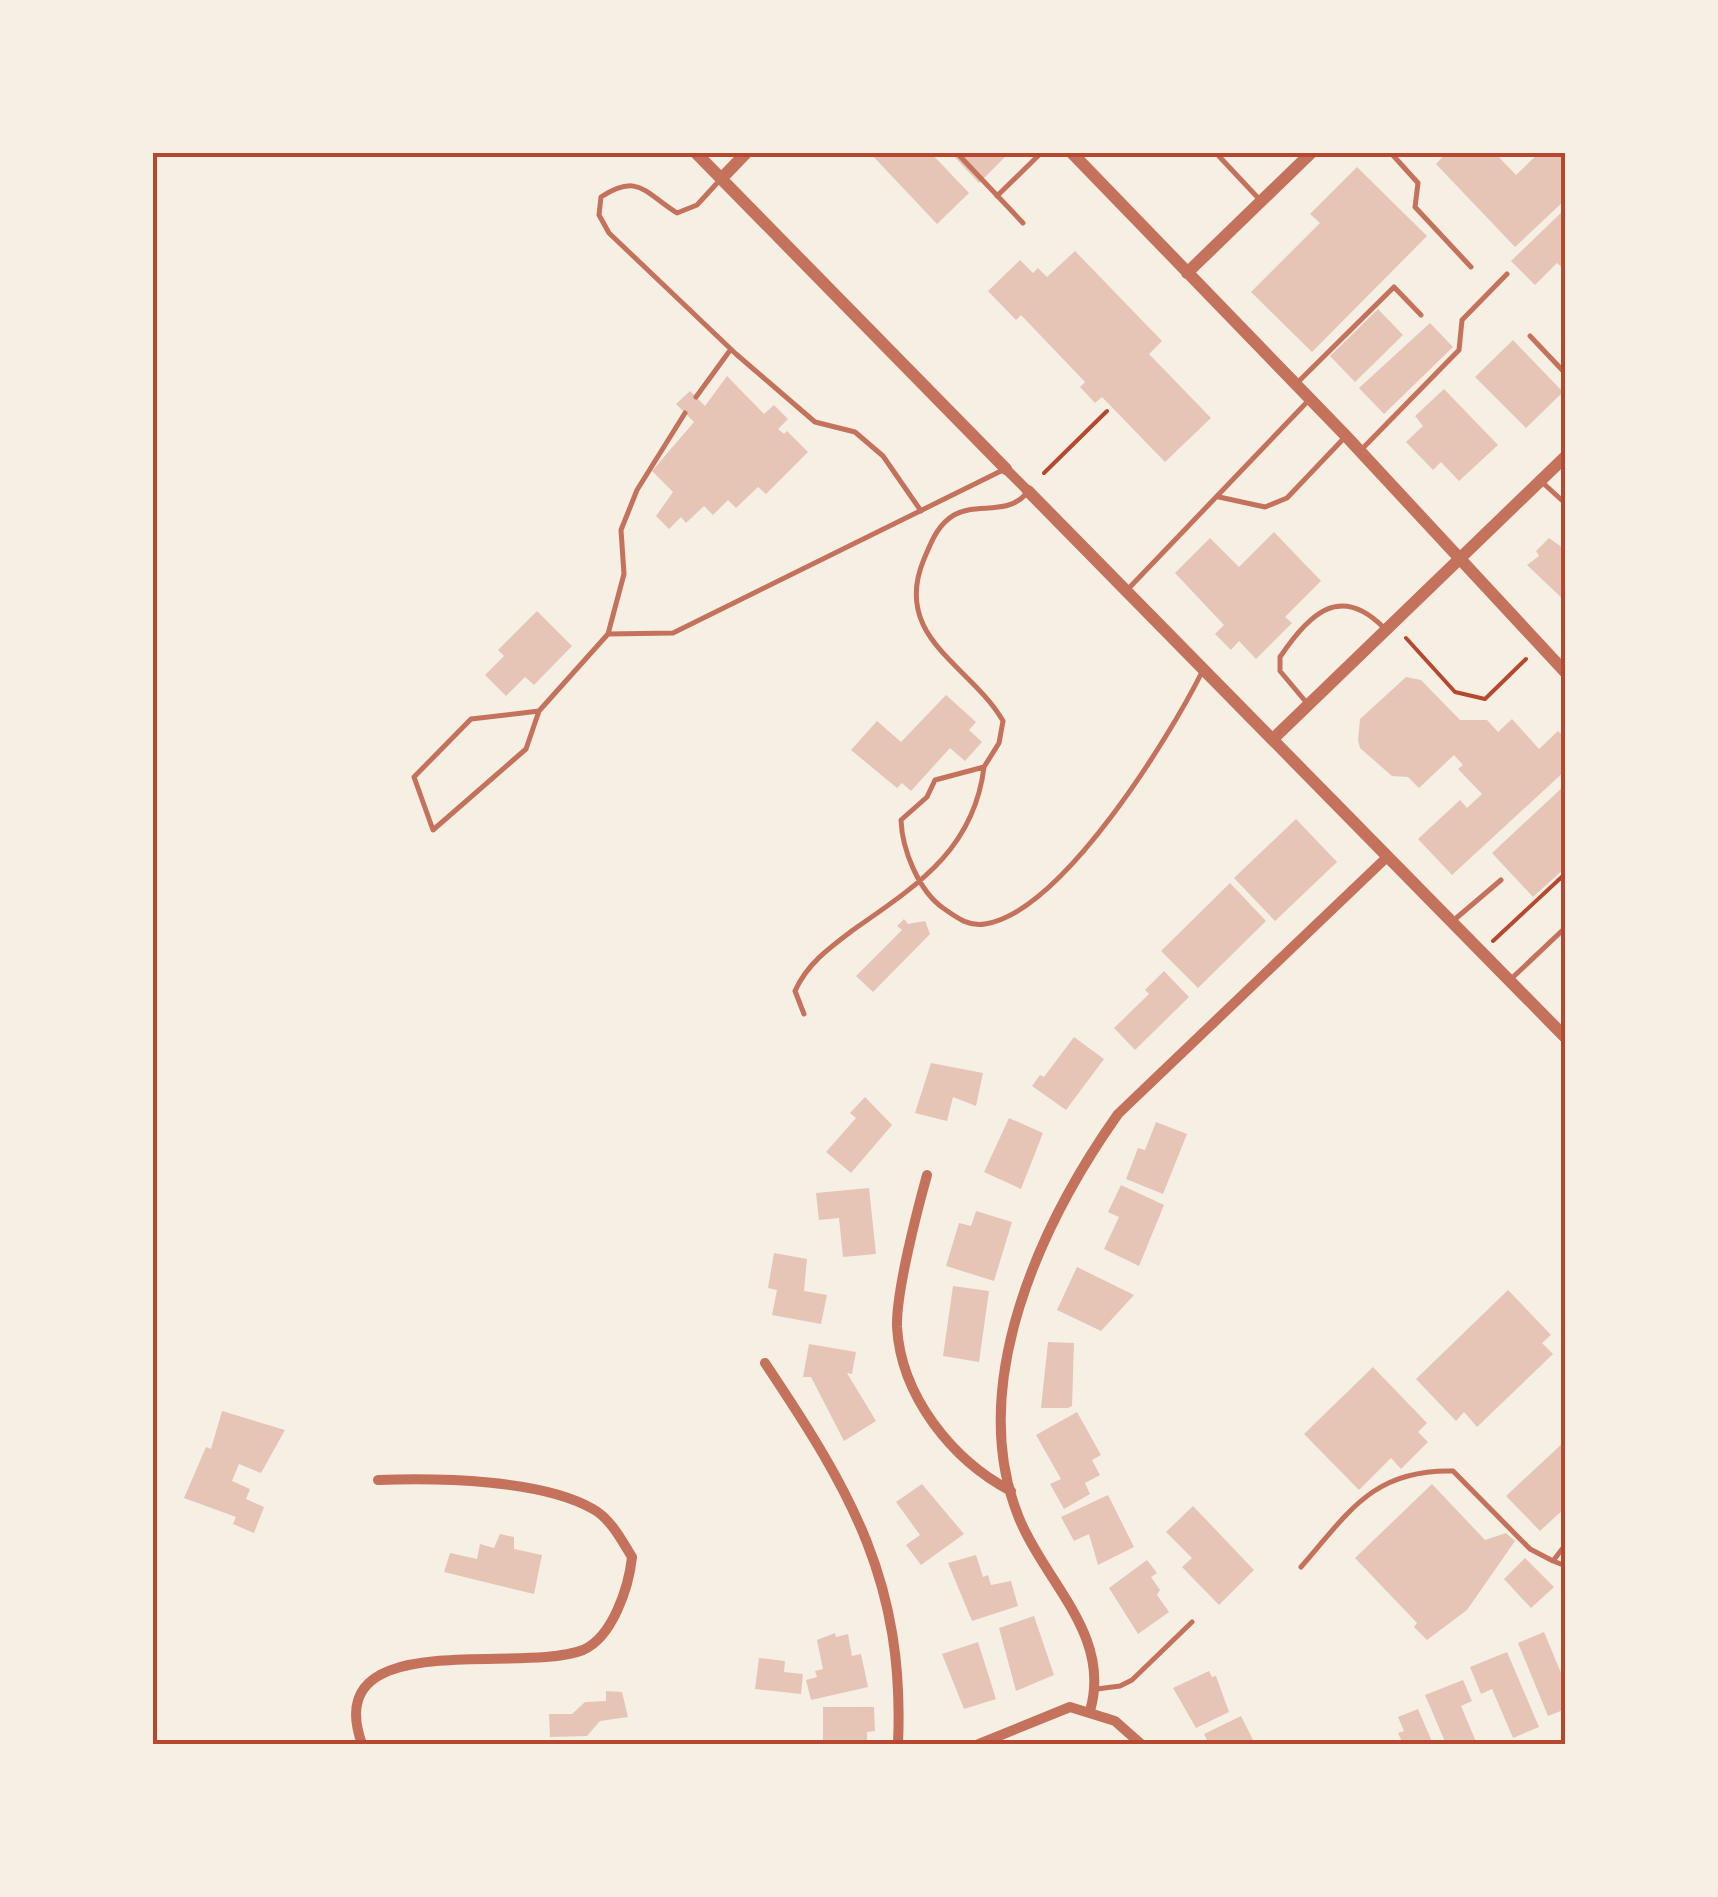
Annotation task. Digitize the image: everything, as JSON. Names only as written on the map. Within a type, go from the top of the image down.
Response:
[{"type":"street","points":[[695,152],[1566,1038]]},
{"type":"street","points":[[721,178],[748,152]]},
{"type":"street","points":[[1071,152],[1310,398],[1566,673]]},
{"type":"street","points":[[1187,273],[1312,152]]},
{"type":"street","points":[[1273,739],[1566,456]]},
{"type":"street","points":[[1090,1711],[1096,1688],[1094,1653],[1077,1616],[1028,1538],[1010,1491],[1002,1444],[1002,1374],[1039,1252],[1088,1156],[1118,1114],[1386,857]]},
{"type":"street","points":[[927,1175],[897,1326],[909,1375],[914,1391],[945,1440],[983,1476],[1010,1491]]},
{"type":"street","points":[[766,1363],[841,1484],[878,1564],[894,1634],[898,1744]]},
{"type":"street","points":[[362,1744],[355,1726],[358,1695],[378,1672],[443,1660],[507,1661],[586,1649],[603,1632],[628,1587],[632,1557],[612,1526],[594,1510],[558,1498],[491,1482],[378,1480]]},
{"type":"street","points":[[979,1744],[1070,1706],[1115,1721],[1141,1744]]},
{"type":"lane","points":[[956,152],[1023,223]]},
{"type":"lane","points":[[997,196],[1042,152]]},
{"type":"lane","points":[[1215,152],[1262,202]]},
{"type":"lane","points":[[1390,152],[1418,184],[1415,208],[1471,267]]},
{"type":"lane","points":[[721,178],[697,204],[678,213],[635,183],[622,184],[601,198],[599,215],[609,233],[815,422],[855,432],[883,456],[920,511]]},
{"type":"lane","points":[[1360,451],[1459,350],[1462,320],[1507,274]]},
{"type":"lane","points":[[1296,384],[1394,287],[1420,315]]},
{"type":"lane","points":[[1530,336],[1566,374]]},
{"type":"lane","points":[[696,397],[731,349]]},
{"type":"lane","points":[[1126,591],[1310,398]]},
{"type":"lane","points":[[539,711],[471,719],[414,777],[433,830],[526,749],[539,711],[608,634],[624,574],[621,530],[638,490],[685,412]]},
{"type":"lane","points":[[1218,497],[1266,508],[1288,498],[1346,436]]},
{"type":"lane","points":[[608,634],[673,633],[1006,469]]},
{"type":"lane","points":[[1540,480],[1566,504]]},
{"type":"lane","points":[[804,1014],[795,991],[804,972],[830,947],[921,882],[966,829],[980,802],[984,767],[999,744],[1003,721],[926,631],[916,605],[916,586],[938,528],[955,514],[1008,507],[1028,491]]},
{"type":"lane","points":[[1308,705],[1280,671],[1280,657],[1307,624],[1329,607],[1346,604],[1366,609],[1389,627]]},
{"type":"lane","points":[[984,767],[934,780],[926,797],[901,820],[902,834],[921,882],[937,904],[964,922],[986,924],[1015,912],[1049,887],[1107,820],[1182,713],[1204,669]]},
{"type":"lane","points":[[1452,922],[1501,880]]},
{"type":"lane","points":[[1509,981],[1566,926]]},
{"type":"lane","points":[[1301,1567],[1371,1492],[1400,1476],[1426,1471],[1453,1472],[1526,1545],[1566,1566]]},
{"type":"lane","points":[[1553,1561],[1566,1544]]},
{"type":"lane","points":[[1096,1688],[1132,1680],[1192,1622]]},
{"type":"path","points":[[1044,473],[1107,411]]},
{"type":"path","points":[[1389,627],[1455,692],[1485,699],[1540,646]]},
{"type":"path","points":[[1493,941],[1566,873]]},
{"type":"building","points":[[869,152],[930,152],[969,193],[937,224]]},
{"type":"building","points":[[950,152],[1010,152],[979,183]]},
{"type":"building","points":[[1447,152],[1494,152],[1516,175],[1540,152],[1566,152],[1566,199],[1515,247],[1436,164]]},
{"type":"building","points":[[1357,167],[1427,236],[1312,352],[1251,292],[1320,223],[1310,214]]},
{"type":"building","points":[[1566,208],[1566,271],[1557,263],[1535,285],[1511,261]]},
{"type":"building","points":[[1075,251],[1162,341],[1149,354],[1211,418],[1165,462],[1102,397],[1095,403],[1080,387],[1085,382],[1021,315],[1016,320],[988,291],[1020,260],[1033,273],[1038,268],[1047,277]]},
{"type":"building","points":[[1378,309],[1403,335],[1355,382],[1330,356]]},
{"type":"building","points":[[1430,323],[1453,347],[1384,414],[1359,388]]},
{"type":"building","points":[[1513,340],[1563,392],[1526,428],[1475,377]]},
{"type":"building","points":[[727,376],[764,414],[774,405],[788,419],[778,429],[784,434],[787,431],[808,452],[766,494],[758,487],[736,508],[728,500],[713,515],[704,506],[686,523],[681,517],[669,529],[656,516],[673,492],[652,471],[694,422],[676,404],[690,391],[705,406]]},
{"type":"building","points":[[1444,389],[1498,445],[1459,481],[1441,462],[1433,470],[1406,442],[1423,426],[1415,416]]},
{"type":"building","points":[[1274,532],[1321,581],[1285,617],[1292,623],[1256,659],[1239,641],[1231,650],[1215,634],[1224,625],[1175,573],[1210,538],[1239,567]]},
{"type":"building","points":[[1549,538],[1566,550],[1566,602],[1527,565],[1539,556],[1536,551]]},
{"type":"building","points":[[537,611],[572,646],[534,685],[525,677],[506,696],[485,675],[504,656],[498,650]]},
{"type":"building","points":[[1406,677],[1421,680],[1460,720],[1487,720],[1498,732],[1512,719],[1539,749],[1558,731],[1566,739],[1566,770],[1452,875],[1418,839],[1460,800],[1467,808],[1482,794],[1458,769],[1463,765],[1454,755],[1419,788],[1408,777],[1392,776],[1360,748],[1358,740],[1360,719]]},
{"type":"building","points":[[946,695],[976,722],[969,730],[982,742],[965,761],[950,748],[911,791],[902,783],[897,788],[851,750],[877,721],[901,742]]},
{"type":"building","points":[[1566,784],[1566,867],[1533,897],[1492,853]]},
{"type":"building","points":[[1296,819],[1337,862],[1275,921],[1234,878]]},
{"type":"building","points":[[1230,883],[1266,921],[1198,988],[1161,951]]},
{"type":"building","points":[[904,919],[908,924],[925,921],[930,934],[873,992],[856,976],[902,930],[897,926]]},
{"type":"building","points":[[1164,971],[1189,997],[1135,1050],[1114,1028],[1149,994],[1145,990]]},
{"type":"building","points":[[1074,1037],[1104,1059],[1066,1110],[1032,1086],[1040,1075],[1044,1077]]},
{"type":"building","points":[[931,1063],[983,1073],[976,1106],[953,1097],[947,1121],[915,1113]]},
{"type":"building","points":[[865,1097],[892,1125],[851,1173],[826,1152],[856,1118],[850,1113]]},
{"type":"building","points":[[1009,1118],[1043,1133],[1021,1189],[984,1172]]},
{"type":"building","points":[[1156,1122],[1187,1134],[1163,1194],[1126,1179],[1138,1148],[1145,1150]]},
{"type":"building","points":[[1121,1185],[1164,1205],[1139,1266],[1104,1249],[1119,1217],[1108,1212]]},
{"type":"building","points":[[869,1188],[876,1254],[843,1257],[839,1218],[819,1220],[816,1193]]},
{"type":"building","points":[[976,1211],[1012,1222],[994,1281],[946,1266],[959,1223],[971,1226]]},
{"type":"building","points":[[774,1253],[807,1259],[804,1291],[827,1295],[821,1324],[772,1315],[777,1290],[768,1288]]},
{"type":"building","points":[[1077,1267],[1134,1295],[1101,1331],[1057,1310]]},
{"type":"building","points":[[953,1286],[989,1291],[979,1362],[943,1356]]},
{"type":"building","points":[[1508,1290],[1551,1335],[1542,1343],[1553,1354],[1477,1427],[1464,1412],[1456,1421],[1416,1379]]},
{"type":"building","points":[[1048,1342],[1074,1343],[1072,1406],[1068,1408],[1041,1408]]},
{"type":"building","points":[[809,1344],[856,1352],[852,1374],[847,1373],[876,1421],[844,1441],[811,1377],[803,1377]]},
{"type":"building","points":[[1373,1367],[1427,1423],[1418,1432],[1428,1442],[1401,1469],[1391,1458],[1359,1490],[1304,1434]]},
{"type":"building","points":[[222,1411],[285,1430],[261,1473],[239,1464],[232,1481],[250,1489],[246,1499],[264,1507],[254,1533],[233,1524],[236,1517],[184,1498],[206,1447],[211,1449]]},
{"type":"building","points":[[1077,1412],[1101,1455],[1092,1460],[1100,1475],[1085,1483],[1090,1494],[1064,1509],[1050,1484],[1061,1479],[1036,1435]]},
{"type":"building","points":[[1566,1440],[1566,1507],[1540,1531],[1506,1496]]},
{"type":"building","points":[[922,1484],[964,1534],[921,1565],[906,1545],[920,1535],[896,1502]]},
{"type":"building","points":[[1432,1484],[1485,1540],[1506,1533],[1515,1541],[1467,1610],[1427,1640],[1414,1627],[1417,1623],[1355,1558]]},
{"type":"building","points":[[1108,1495],[1134,1547],[1098,1565],[1089,1534],[1074,1541],[1061,1517]]},
{"type":"building","points":[[1193,1506],[1254,1570],[1219,1605],[1182,1567],[1192,1558],[1166,1532]]},
{"type":"building","points":[[500,1534],[514,1537],[514,1549],[542,1555],[534,1594],[444,1572],[450,1553],[477,1559],[480,1544],[494,1548]]},
{"type":"building","points":[[976,1555],[983,1577],[988,1575],[991,1585],[1011,1581],[1018,1606],[972,1621],[948,1563]]},
{"type":"building","points":[[1525,1558],[1554,1587],[1531,1608],[1504,1579]]},
{"type":"building","points":[[1147,1560],[1157,1573],[1151,1577],[1160,1590],[1157,1595],[1169,1612],[1138,1634],[1109,1588]]},
{"type":"building","points":[[1034,1616],[1054,1675],[1016,1691],[999,1628]]},
{"type":"building","points":[[1544,1632],[1566,1685],[1566,1709],[1548,1716],[1518,1643]]},
{"type":"building","points":[[835,1633],[836,1637],[848,1634],[852,1656],[861,1654],[868,1687],[811,1700],[806,1680],[817,1677],[815,1671],[823,1669],[817,1640]]},
{"type":"building","points":[[978,1642],[996,1699],[964,1709],[942,1654]]},
{"type":"building","points":[[1507,1652],[1539,1727],[1513,1738],[1492,1689],[1481,1694],[1470,1667]]},
{"type":"building","points":[[759,1658],[785,1661],[784,1672],[803,1674],[801,1694],[755,1689]]},
{"type":"building","points":[[1209,1671],[1212,1677],[1216,1676],[1229,1712],[1196,1728],[1173,1688]]},
{"type":"building","points":[[1463,1680],[1472,1701],[1461,1706],[1477,1744],[1446,1744],[1425,1695]]},
{"type":"building","points":[[606,1691],[622,1692],[628,1717],[600,1721],[587,1736],[550,1737],[549,1714],[572,1714],[585,1702],[606,1701]]},
{"type":"building","points":[[823,1707],[874,1707],[875,1731],[867,1732],[867,1744],[823,1744]]},
{"type":"building","points":[[1418,1709],[1433,1744],[1403,1744],[1398,1733],[1404,1731],[1398,1717]]},
{"type":"building","points":[[1241,1716],[1255,1744],[1209,1744],[1204,1734]]}]
